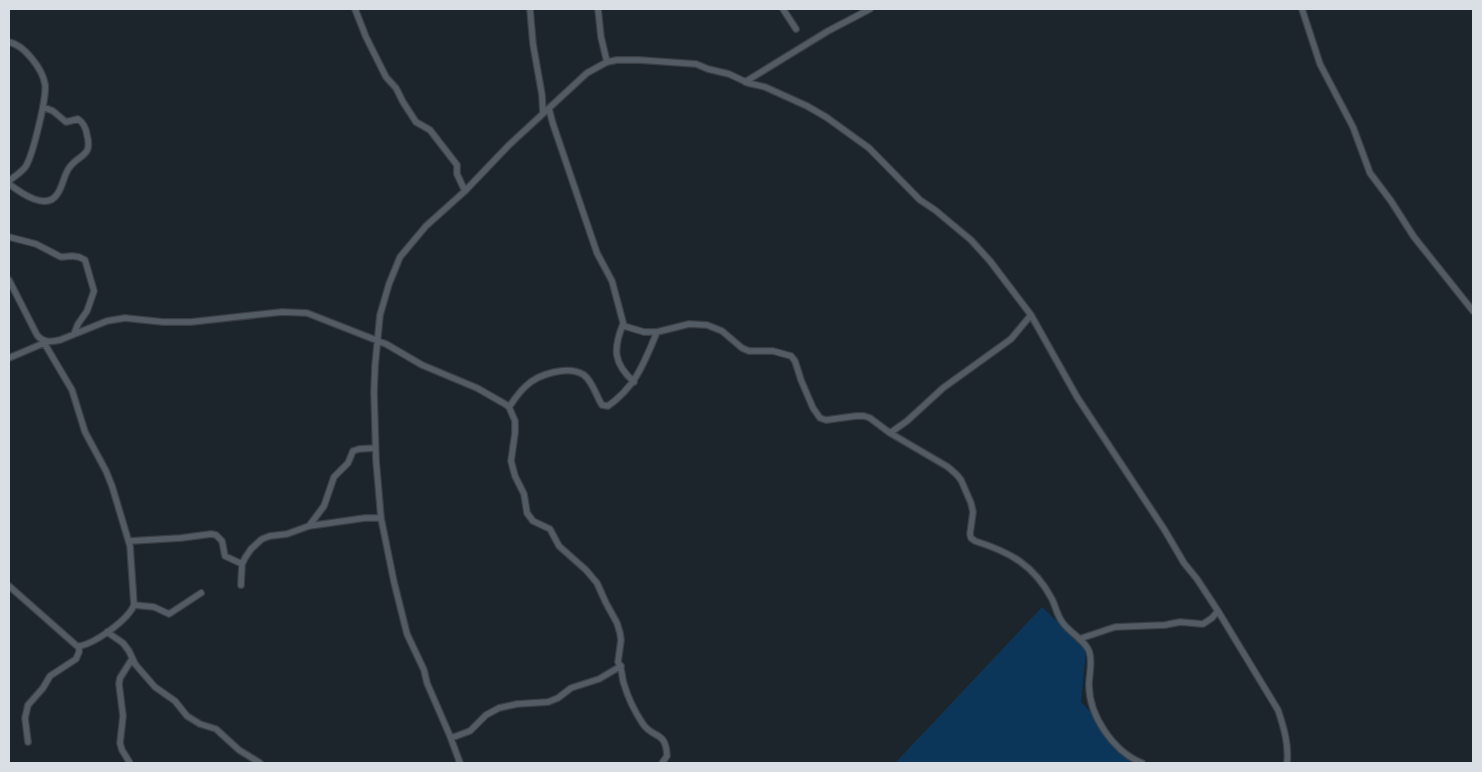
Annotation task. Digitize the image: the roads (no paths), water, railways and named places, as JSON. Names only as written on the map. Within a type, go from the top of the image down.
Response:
[{"type":"street","points":[[355,9],[366,37],[386,77],[396,88],[416,122],[430,130],[457,166],[457,174],[465,191]]},
{"type":"street","points":[[530,9],[543,113]]},
{"type":"street","points":[[598,9],[601,37],[607,62]]},
{"type":"street","points":[[783,9],[796,29]]},
{"type":"street","points":[[745,82],[828,30],[870,9]]},
{"type":"street","points":[[1302,9],[1320,64],[1352,127],[1370,173],[1420,244],[1473,311]]},
{"type":"street","points":[[9,42],[23,48],[41,72],[45,84],[43,107],[29,160],[23,170],[9,182],[31,198],[43,202],[55,198],[67,170],[89,150],[89,144],[88,136],[81,121],[78,119],[66,122],[53,111],[43,107]]},
{"type":"street","points":[[460,763],[427,683],[424,670],[407,634],[381,518],[375,448],[374,392],[377,340],[384,299],[400,257],[426,226],[465,191],[543,113],[587,73],[607,62],[639,60],[693,63],[764,87],[807,106],[826,117],[869,148],[920,200],[936,210],[971,240],[1032,315],[1060,369],[1184,563],[1218,611],[1278,710],[1287,743],[1287,763]]},
{"type":"street","points":[[549,109],[597,253],[612,281],[626,327],[657,332],[689,324],[707,325],[722,331],[742,348],[749,351],[773,351],[791,356],[795,361],[813,408],[820,418],[833,420],[856,416],[870,418],[890,433],[948,467],[961,480],[971,503],[973,512],[970,531],[971,538],[1006,552],[1023,563],[1042,581],[1053,600],[1060,618],[1089,650],[1091,672],[1089,685],[1096,716],[1121,751],[1142,763]]},
{"type":"street","points":[[9,237],[36,244],[61,257],[72,256],[85,260],[94,291],[87,311],[74,334]]},
{"type":"street","points":[[9,280],[37,335],[72,390],[85,432],[109,477],[130,541],[134,605],[129,614],[107,632],[79,647],[74,645],[9,586]]},
{"type":"street","points":[[9,358],[43,342],[52,342],[107,321],[125,318],[163,322],[191,322],[282,312],[307,313],[377,340],[422,365],[477,388],[500,400],[509,407],[515,426],[511,461],[515,476],[524,494],[526,513],[533,521],[550,529],[559,546],[586,570],[597,583],[617,623],[621,640],[618,662],[621,666],[624,684],[647,730],[659,735],[664,740],[668,754],[662,763]]},
{"type":"street","points":[[890,433],[907,421],[943,388],[1011,339],[1032,315]]},
{"type":"street","points":[[624,324],[616,346],[617,358],[623,372],[634,382]]},
{"type":"street","points":[[509,407],[526,386],[537,378],[565,371],[584,375],[589,380],[600,402],[604,406],[608,406],[634,382],[657,332]]},
{"type":"street","points":[[309,526],[324,506],[334,477],[348,463],[353,451],[375,448]]},
{"type":"street","points":[[241,585],[242,564],[248,553],[262,539],[287,534],[309,526],[365,518],[381,518]]},
{"type":"street","points":[[130,541],[216,535],[222,541],[225,556],[242,564]]},
{"type":"street","points":[[134,605],[154,607],[169,614],[201,593]]},
{"type":"street","points":[[1079,639],[1116,627],[1165,625],[1180,622],[1203,624],[1218,611]]},
{"type":"street","points":[[107,632],[123,643],[132,659],[155,688],[175,702],[187,716],[200,724],[216,729],[239,750],[260,763]]},
{"type":"street","points":[[28,742],[25,718],[28,705],[43,688],[50,676],[76,659],[79,647]]},
{"type":"street","points":[[130,763],[120,746],[123,716],[119,684],[120,678],[132,659]]},
{"type":"street","points":[[451,738],[470,731],[486,715],[499,708],[517,704],[548,702],[558,698],[571,688],[599,679],[621,666]]}]
